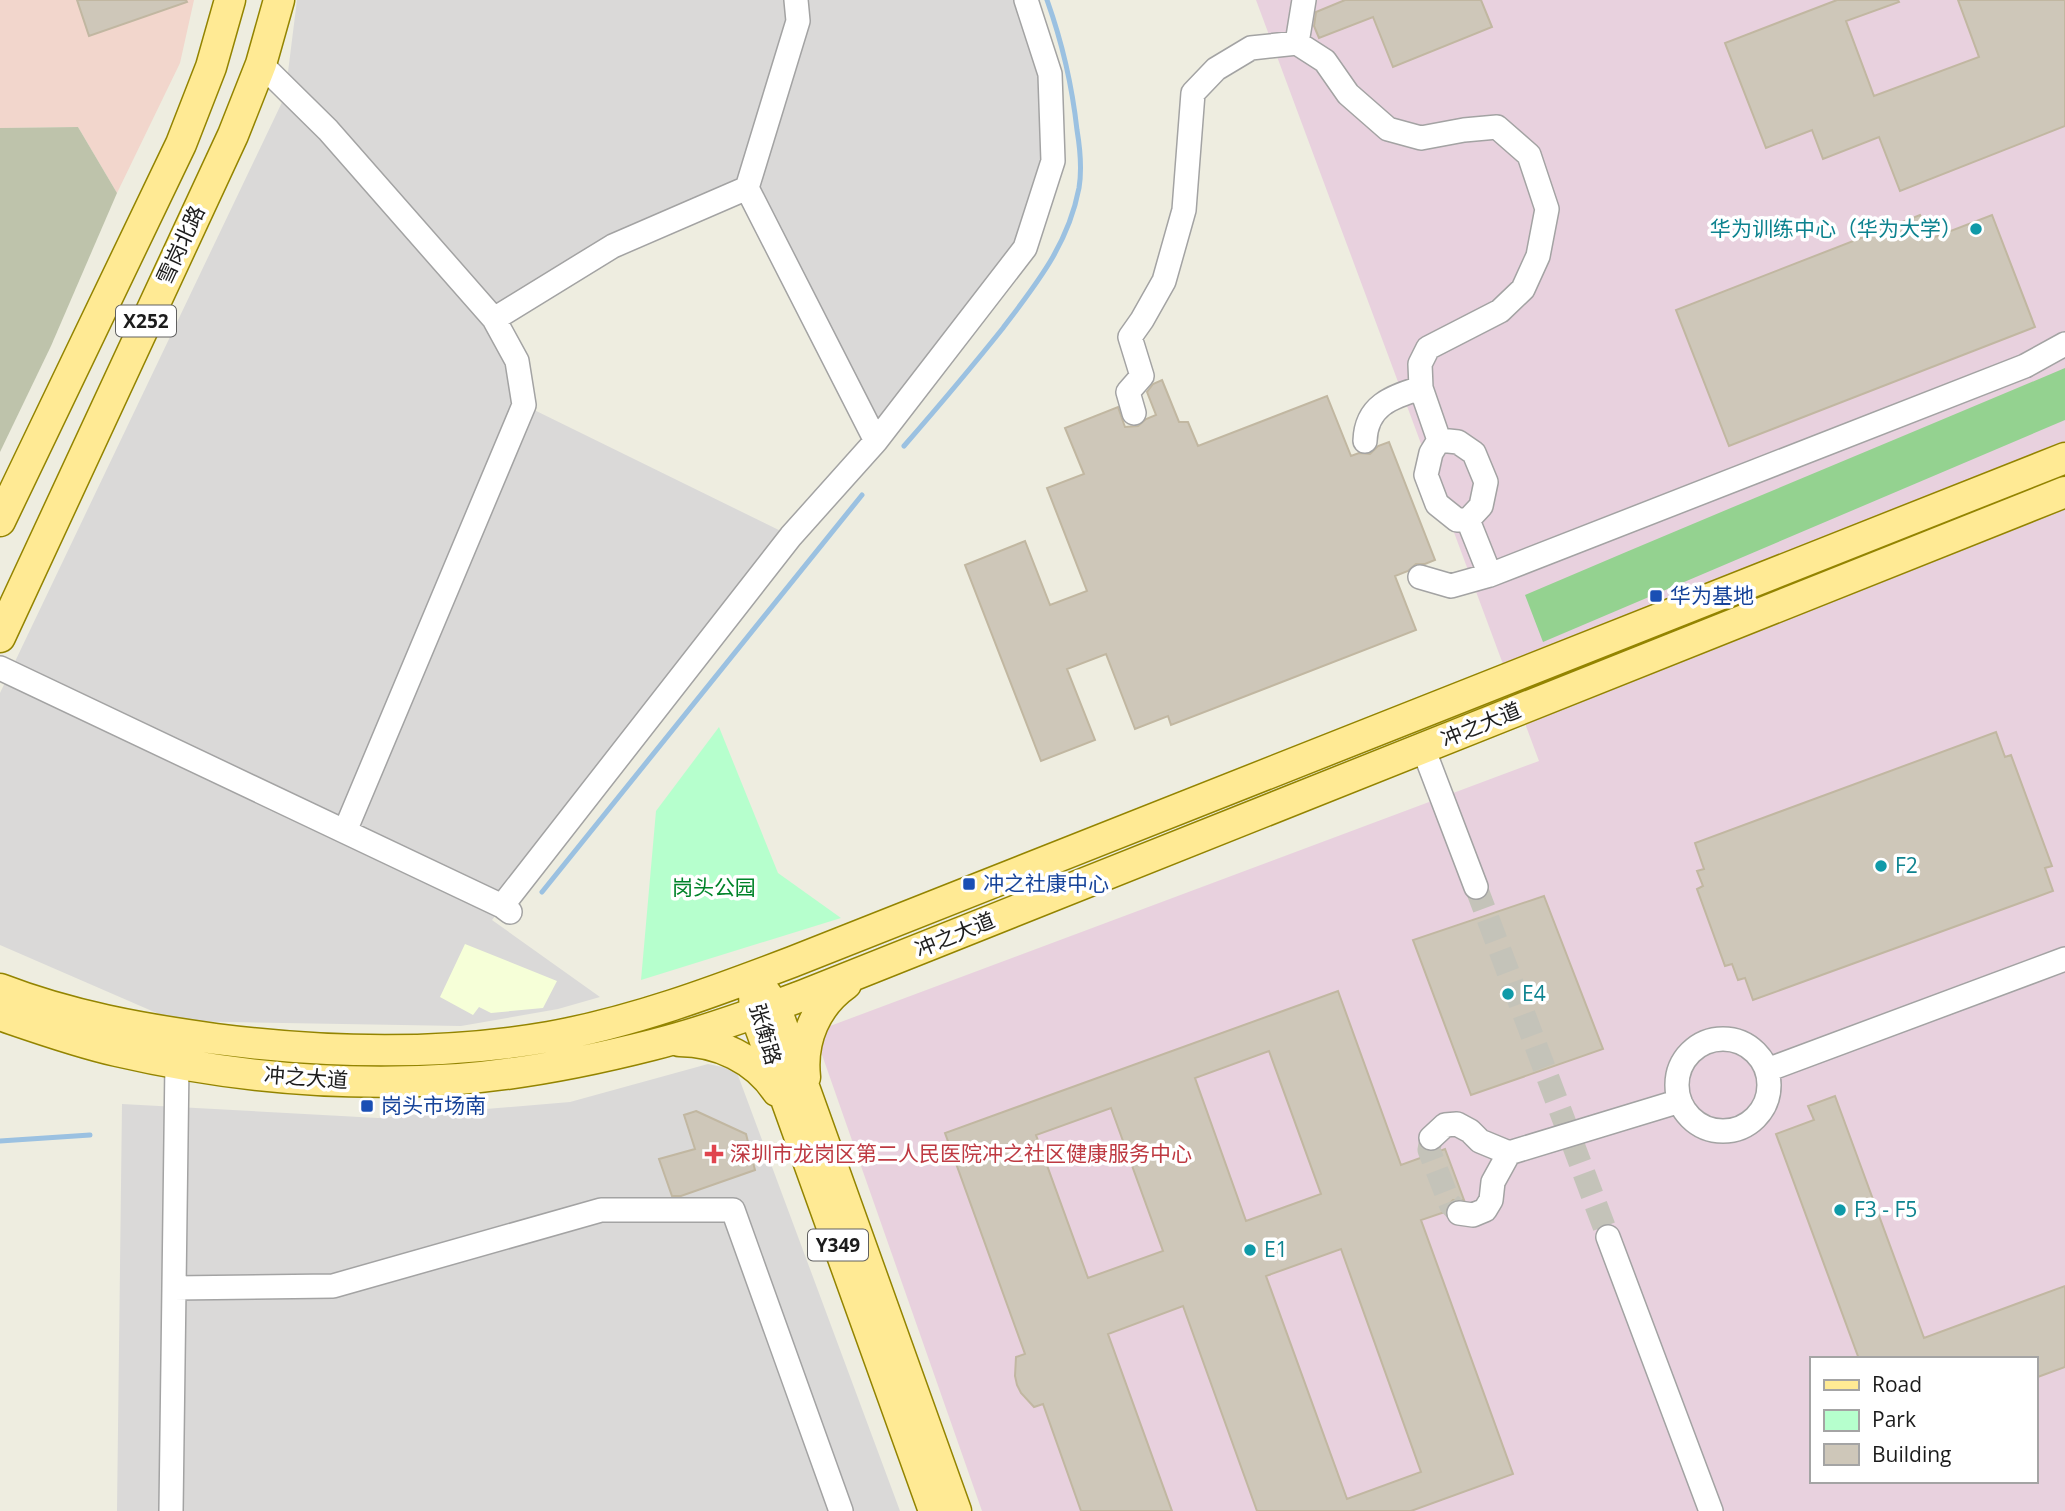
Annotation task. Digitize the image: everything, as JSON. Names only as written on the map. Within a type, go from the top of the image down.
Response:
[{"type":"main road","name":"雪岗北路","points":[[0,521],[181,144],[211,67],[230,0]]},
{"type":"main road","name":"雪岗北路","points":[[0,637],[233,135],[261,64],[279,0]]},
{"type":"main road","name":"冲之大道","points":[[0,989],[36,1003],[104,1021],[172,1033],[306,1048],[377,1051],[438,1049],[549,1037],[654,1012],[753,977],[2065,458]]},
{"type":"main road","name":"冲之大道","points":[[0,1016],[116,1051],[177,1063],[285,1078],[342,1082],[461,1079],[597,1058],[665,1042],[718,1027],[864,971],[2065,492]]},
{"type":"main road","points":[[799,1105],[805,1072],[804,1049],[811,1024],[825,1003],[864,971]]},
{"type":"main road","name":"张衡路","points":[[753,977],[799,1105],[934,1511]]},
{"type":"main road","points":[[665,1042],[688,1041],[730,1051],[751,1063],[799,1105]]},
{"type":"main road","name":"张衡路","points":[[799,1105],[956,1511]]},
{"type":"street","points":[[796,0],[798,21],[747,188],[876,441]]},
{"type":"street","points":[[0,668],[506,909],[790,536],[876,441],[1025,248],[1052,161],[1050,75],[1026,0]]},
{"type":"street","points":[[1297,43],[1304,0]]},
{"type":"street","points":[[1134,413],[1128,392],[1142,376],[1130,337],[1164,281],[1184,210],[1193,93],[1216,69],[1251,48],[1297,43],[1325,61],[1348,94],[1388,129],[1421,138],[1497,127],[1529,155],[1547,209],[1538,256],[1523,289],[1500,311],[1428,348],[1420,364],[1421,388],[1439,440]]},
{"type":"street","points":[[261,64],[328,130],[494,319],[517,361],[524,405],[345,831]]},
{"type":"street","points":[[494,319],[613,246],[747,188]]},
{"type":"street","points":[[1420,577],[1451,586],[1490,575],[2025,366],[2065,344]]},
{"type":"street","points":[[1364,441],[1365,429],[1375,411],[1392,397],[1421,388]]},
{"type":"street","points":[[1439,440],[1458,442],[1474,453],[1486,481],[1481,506],[1468,520],[1457,520],[1437,504],[1426,475],[1431,453],[1439,440]]},
{"type":"street","points":[[1468,520],[1490,575]]},
{"type":"street","points":[[1423,748],[1476,887]]},
{"type":"street","points":[[1767,1070],[2065,959]]},
{"type":"street","points":[[1732,1038],[1750,1046],[1762,1059],[1769,1076],[1769,1094],[1762,1110],[1750,1123],[1734,1130],[1717,1131],[1701,1126],[1688,1115],[1680,1101],[1677,1084],[1681,1064],[1694,1048],[1712,1039],[1732,1038]]},
{"type":"street","points":[[171,1511],[177,1063]]},
{"type":"street","points":[[1432,1138],[1445,1125],[1457,1124],[1470,1131],[1480,1142],[1509,1153],[1680,1101]]},
{"type":"street","points":[[1459,1213],[1473,1215],[1485,1210],[1491,1200],[1493,1182],[1509,1153]]},
{"type":"street","points":[[174,1288],[333,1286],[601,1210],[733,1210],[841,1511]]},
{"type":"street","points":[[1608,1237],[1711,1511]]},
{"type":"shaded area","points":[[0,0],[194,0],[180,63],[117,193],[78,127],[0,128]]},
{"type":"shaded area","points":[[297,0],[1026,0],[1050,74],[1053,161],[1025,248],[876,441],[747,188],[494,319],[524,405],[791,536],[492,920],[600,997],[558,1009],[461,1026],[175,1021],[0,945],[0,693],[285,96]]},
{"type":"shaded area","points":[[1256,0],[2065,0],[2065,1511],[982,1511],[814,1032],[1539,761]]},
{"type":"shaded area","points":[[78,127],[117,193],[51,346],[0,452],[0,128]]},
{"type":"shaded area","points":[[465,944],[557,981],[543,1008],[491,1013],[479,1007],[473,1015],[440,997]]},
{"type":"shaded area","points":[[708,1064],[736,1070],[900,1511],[117,1511],[122,1104],[378,1118],[570,1102]]},
{"type":"green space","points":[[2065,368],[2065,420],[1543,642],[1525,595]]},
{"type":"green space","name":"岗头公园","points":[[719,727],[778,873],[841,918],[641,980],[656,811]]},
{"type":"building","points":[[77,0],[186,0],[187,2],[89,36]]},
{"type":"building","points":[[1345,0],[1481,0],[1492,27],[1393,67],[1373,17],[1319,38],[1314,26],[1316,12]]},
{"type":"building","points":[[1837,0],[1899,2],[1846,21],[1874,96],[1979,57],[1958,0],[2065,0],[2065,126],[1900,191],[1879,137],[1823,159],[1812,130],[1766,148],[1725,43]]},
{"type":"building","points":[[1920,215],[1930,239],[1992,215],[2035,327],[1729,446],[1676,310]]},
{"type":"building","points":[[1162,380],[1179,422],[1188,422],[1198,446],[1327,396],[1351,456],[1359,453],[1370,454],[1378,446],[1389,442],[1435,560],[1416,564],[1408,571],[1395,576],[1416,630],[1171,725],[1168,716],[1135,729],[1106,654],[1067,669],[1095,740],[1041,761],[965,565],[1025,541],[1050,605],[1087,591],[1047,488],[1084,474],[1065,428],[1118,407],[1125,427],[1138,426],[1156,415],[1147,392],[1153,384]]},
{"type":"building","name":"F2","points":[[1996,732],[2005,757],[2011,755],[2052,866],[2045,868],[2053,891],[1753,1000],[1745,978],[1738,980],[1732,964],[1725,966],[1697,889],[1703,886],[1697,871],[1704,869],[1695,843]]},
{"type":"building","name":"E4","points":[[1544,896],[1603,1049],[1471,1095],[1413,940]]},
{"type":"building","name":"E1","points":[[1338,991],[1401,1165],[1445,1149],[1464,1200],[1453,1200],[1445,1212],[1421,1220],[1513,1474],[1411,1511],[1257,1511],[1183,1306],[1108,1334],[1172,1511],[1081,1511],[1043,1404],[1034,1407],[1017,1385],[1016,1357],[1025,1354],[945,1133]],"holes":[[[1269,1051],[1321,1194],[1246,1221],[1195,1078]],[[1111,1108],[1163,1251],[1088,1278],[1036,1135]],[[1341,1249],[1421,1472],[1347,1499],[1266,1276]]]},
{"type":"building","name":"F3 - F5","points":[[1835,1096],[1924,1338],[2065,1286],[2065,1367],[2037,1377],[2037,1357],[1858,1357],[1776,1134],[1814,1120],[1808,1106]]},
{"type":"building","name":"深圳市龙岗区第二人民医院冲之社区健康服务中心","points":[[696,1111],[746,1134],[755,1170],[681,1196],[672,1196],[659,1159],[695,1149],[684,1115]]},
{"type":"waterway","points":[[904,446],[979,358],[1028,295],[1050,262],[1074,209],[1080,174],[1078,137],[1066,64],[1047,0]]},
{"type":"waterway","points":[[542,892],[862,495]]},
{"type":"waterway","points":[[0,1141],[90,1135]]},
{"type":"tunnel","points":[[1476,887],[1608,1237]]},
{"type":"tunnel","points":[[1431,1138],[1429,1150],[1450,1204],[1459,1213]]},
{"type":"place","name":"华为训练中心（华为大学）","points":[[1976,229]]},
{"type":"place","name":"华为基地","points":[[1656,596]]},
{"type":"place","name":"F2","points":[[1881,866]]},
{"type":"place","name":"冲之社康中心","points":[[969,884]]},
{"type":"place","name":"E4","points":[[1508,994]]},
{"type":"place","name":"岗头市场南","points":[[367,1106]]},
{"type":"place","name":"深圳市龙岗区第二人民医院冲之社区健康服务中心","points":[[714,1154]]},
{"type":"place","name":"F3 - F5","points":[[1840,1210]]},
{"type":"place","name":"E1","points":[[1250,1250]]}]
